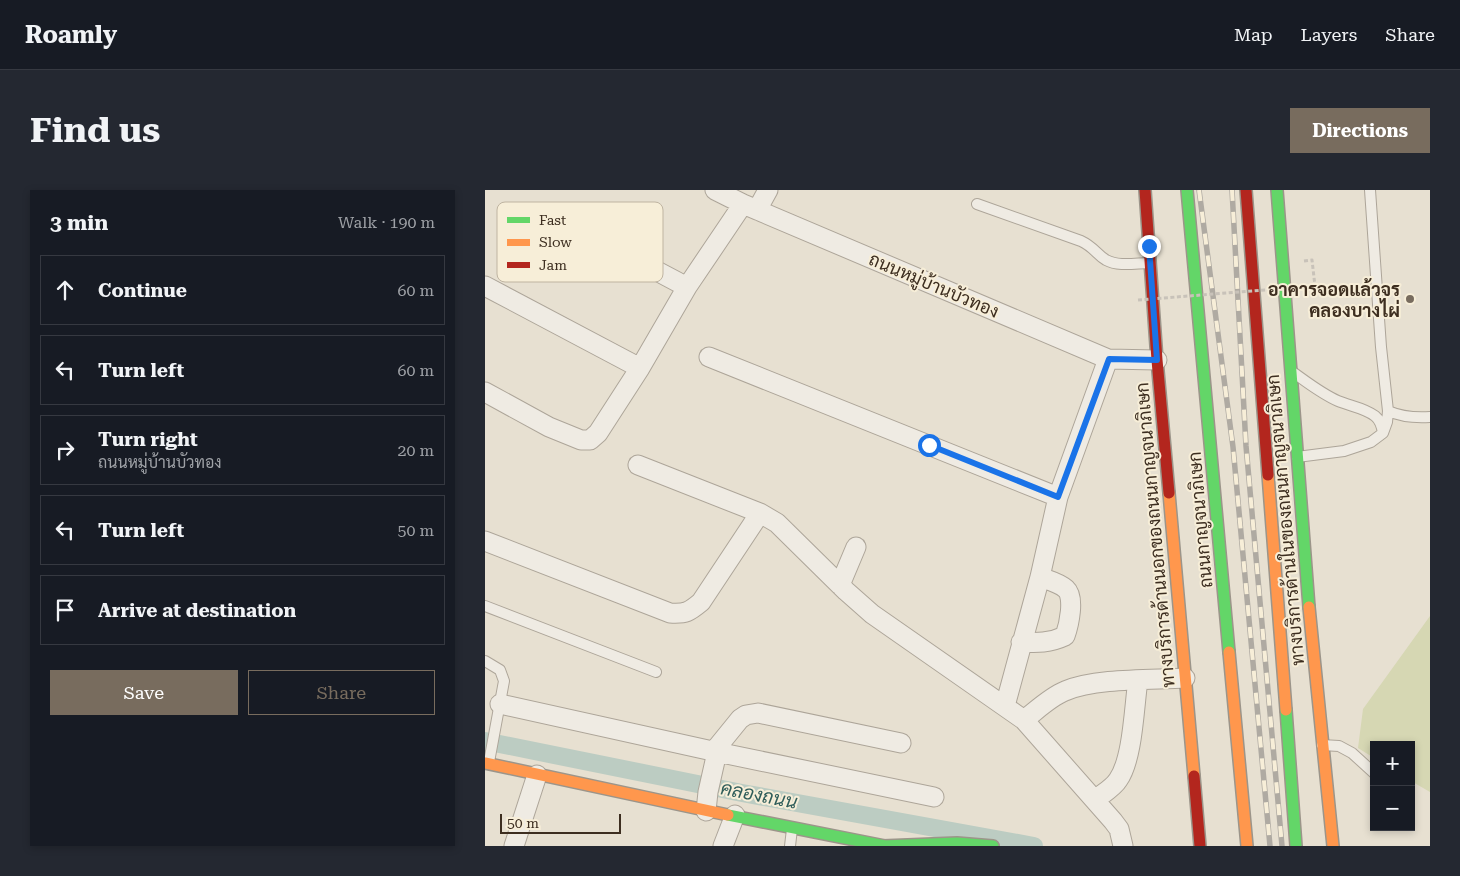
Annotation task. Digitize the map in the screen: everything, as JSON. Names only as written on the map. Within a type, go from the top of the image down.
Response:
[{"type":"main road","name":"ทางบริการด้านนอกของถนนกาญจนาภิเษก","points":[[1145,190],[1157,360],[1200,846]]},
{"type":"main road","name":"ถนนกาญจนาภิเษก","points":[[1187,190],[1247,846]]},
{"type":"main road","points":[[1246,190],[1296,846]]},
{"type":"main road","name":"ทางบริการด้านในของถนนกาญจนาภิเษก","points":[[1277,190],[1321,745],[1333,846]]},
{"type":"main road","points":[[487,763],[706,811],[884,846],[957,843],[993,846]]},
{"type":"street","name":"ถนนหมู่บ้านบัวทอง","points":[[715,190],[750,207],[1109,359],[1157,360]]},
{"type":"street","points":[[485,392],[549,427],[581,440],[591,440],[598,433],[640,368],[687,287],[750,207],[769,190]]},
{"type":"street","points":[[663,274],[687,287]]},
{"type":"street","points":[[485,286],[640,368]]},
{"type":"street","points":[[709,356],[1058,497]]},
{"type":"street","points":[[1005,706],[1040,577],[1058,497],[1109,359]]},
{"type":"street","points":[[638,465],[760,513],[777,524],[872,614],[1024,720],[1119,829],[1123,844]]},
{"type":"street","points":[[485,541],[669,613],[683,614],[701,602],[760,513]]},
{"type":"street","points":[[840,585],[856,547]]},
{"type":"street","points":[[1021,642],[1043,643],[1056,640],[1065,636],[1069,624],[1071,597],[1068,590],[1040,577]]},
{"type":"street","points":[[1024,720],[1066,690],[1104,682],[1185,678]]},
{"type":"street","points":[[1095,800],[1118,781],[1125,767],[1129,755],[1138,680]]},
{"type":"street","points":[[500,704],[716,752],[934,797]]},
{"type":"street","points":[[706,811],[716,752],[740,719],[746,715],[758,713],[901,743]]},
{"type":"street","points":[[514,846],[537,775]]},
{"type":"street","points":[[727,844],[735,816]]},
{"type":"lane","points":[[1297,457],[1344,451],[1371,442],[1383,433],[1388,411],[1381,347],[1370,190]]},
{"type":"lane","points":[[977,204],[1081,241],[1091,246],[1105,259],[1114,264],[1150,263]]},
{"type":"lane","points":[[1290,371],[1320,392],[1376,416],[1381,423],[1383,433]]},
{"type":"lane","points":[[1388,411],[1400,416],[1430,417]]},
{"type":"lane","points":[[485,606],[656,672]]},
{"type":"lane","points":[[485,661],[500,670],[504,681],[487,763]]},
{"type":"lane","points":[[1321,745],[1339,746],[1352,753],[1370,769]]},
{"type":"lane","points":[[790,846],[792,828]]},
{"type":"path","points":[[1138,300],[1315,286],[1312,260]]},
{"type":"green space","points":[[1430,616],[1430,792],[1415,783],[1415,741],[1370,741],[1370,756],[1358,748],[1363,709]]},
{"type":"waterway","name":"คลองถนน","points":[[485,741],[742,793],[1034,846]]},
{"type":"railway","points":[[1199,190],[1233,447],[1270,846]]},
{"type":"railway","points":[[1232,190],[1246,446],[1282,846]]},
{"type":"traffic: fast","points":[[1187,190],[1229,652]]},
{"type":"traffic: fast","points":[[1277,190],[1309,607]]},
{"type":"traffic: fast","points":[[1286,710],[1296,846]]},
{"type":"traffic: fast","points":[[728,815],[885,846]]},
{"type":"traffic: fast","points":[[883,846],[957,843],[993,846]]},
{"type":"traffic: slow","points":[[1268,475],[1286,710]]},
{"type":"traffic: slow","points":[[1169,493],[1194,776]]},
{"type":"traffic: slow","points":[[1309,607],[1333,846]]},
{"type":"traffic: slow","points":[[1229,652],[1247,846]]},
{"type":"traffic: slow","points":[[485,763],[728,815]]},
{"type":"traffic: jam","points":[[1145,190],[1169,493]]},
{"type":"traffic: jam","points":[[1246,190],[1268,475]]},
{"type":"traffic: jam","points":[[1194,776],[1200,846]]},
{"type":"place","name":"อาคารจอดแล้วจร คลองบางไผ่","points":[[1410,299]]},
{"type":"route","points":[[929,445],[1058,497],[1109,359],[1157,360],[1149,246]]}]
